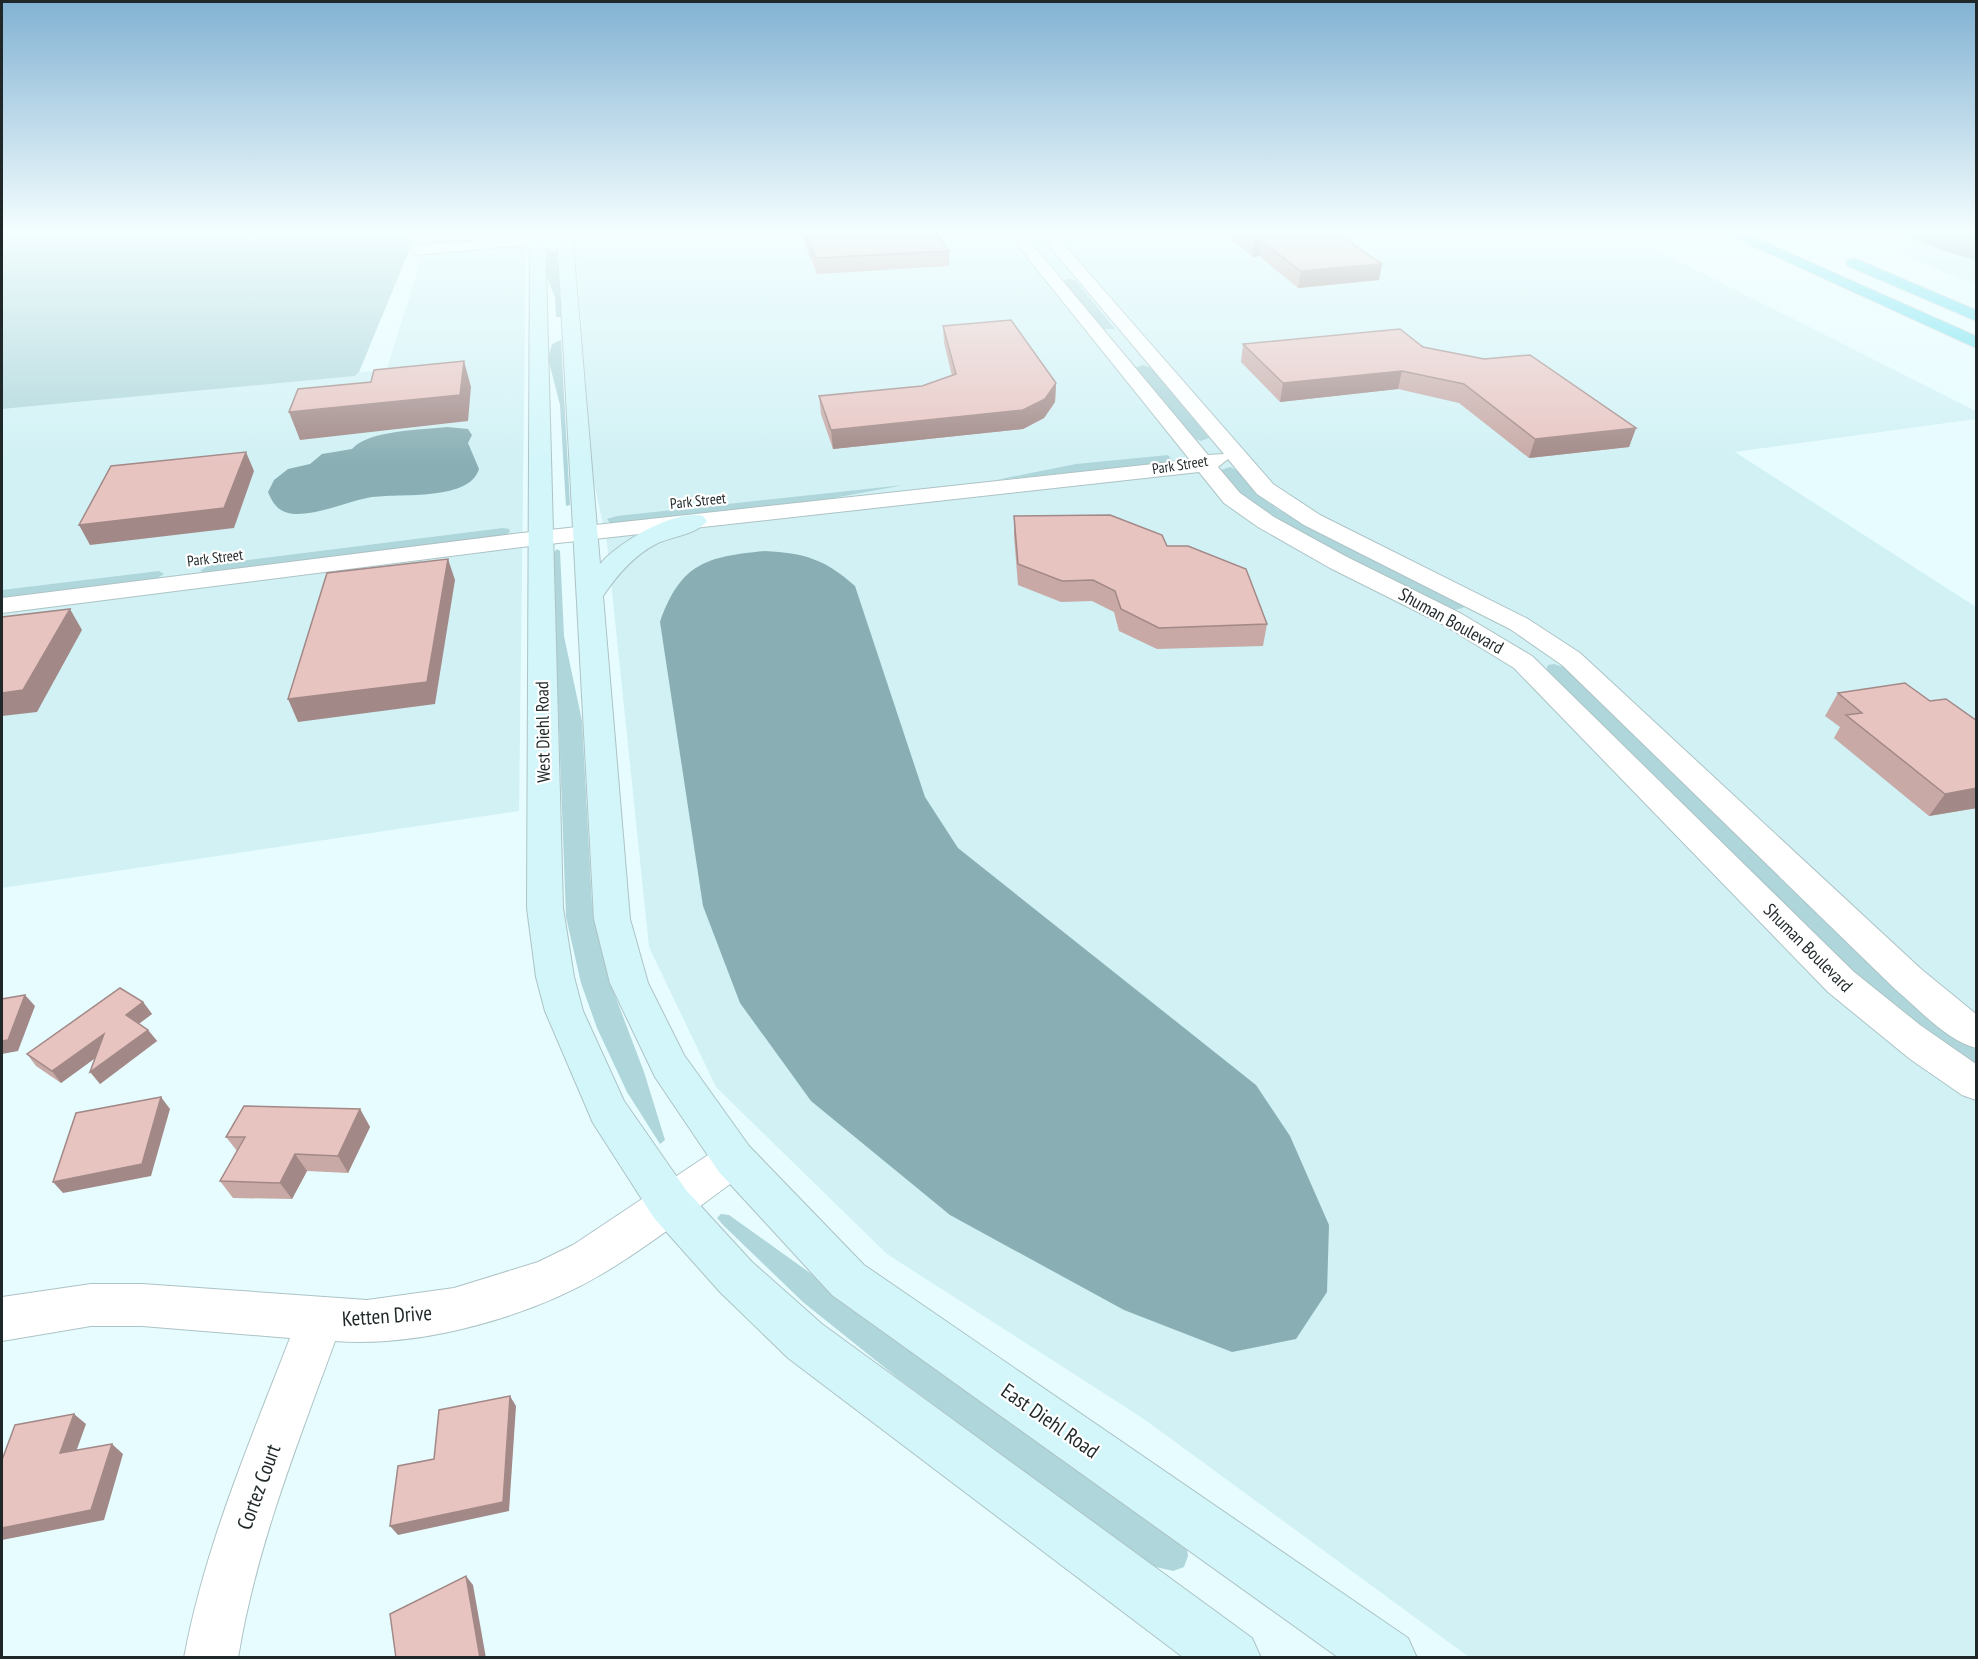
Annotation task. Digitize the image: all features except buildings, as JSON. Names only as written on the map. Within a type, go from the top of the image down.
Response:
[{"type":"highway","points":[[1900,308],[1977,343]]},
{"type":"highway","points":[[1959,308],[1977,316]]},
{"type":"street","name":"West Diehl Road","points":[[538,308],[545,908],[555,977],[575,1038],[608,1111],[670,1204]]},
{"type":"street","points":[[569,308],[612,919],[629,984],[669,1066],[734,1159]]},
{"type":"street","name":"Shuman Boulevard","points":[[1077,308],[1232,498],[1268,525],[1484,635],[1523,663],[1841,982],[1928,1053],[1977,1084]]},
{"type":"street","name":"Shuman Boulevard","points":[[1110,308],[1265,489],[1312,520],[1519,624],[1571,659],[1908,979],[1956,1019],[1977,1033]]},
{"type":"street","name":"Park Street","points":[[2,584],[584,524],[1233,452]]},
{"type":"street","name":"Park Street","points":[[584,524],[695,521],[1197,456]]},
{"type":"street","points":[[590,597],[607,569],[630,548],[655,534],[695,521]]},
{"type":"street","name":"Park Street","points":[[2,606],[541,528]]},
{"type":"street","name":"Ketten Drive","points":[[2,1319],[91,1305],[142,1305],[368,1322],[454,1310],[548,1280],[588,1259],[734,1159]]},
{"type":"street","name":"East Diehl Road","points":[[734,1159],[848,1280],[1388,1658]]},
{"type":"street","points":[[670,1204],[736,1277],[805,1341],[1232,1658]]},
{"type":"street","name":"Cortez Court","points":[[211,1658],[227,1578],[253,1499],[320,1320]]},
{"type":"shaded area","points":[[2,308],[385,308],[359,372],[355,376],[2,409]]},
{"type":"shaded area","points":[[406,308],[525,308],[519,811],[2,888],[2,409],[355,376],[359,372],[386,371]]},
{"type":"shaded area","points":[[556,308],[560,308],[561,317],[556,317]]},
{"type":"shaded area","points":[[580,308],[1773,308],[1976,411],[1976,419],[1735,452],[1976,607],[1976,1657],[1469,1657],[1144,1419],[887,1254],[716,1087],[649,947],[607,543],[593,478]]},
{"type":"shaded area","points":[[1086,308],[1098,308],[1115,329],[1103,329]]},
{"type":"shaded area","points":[[561,340],[570,505],[566,506],[560,405],[548,358],[552,344]]},
{"type":"shaded area","points":[[1143,365],[1151,368],[1209,438],[1201,441],[1193,438],[1135,368]]},
{"type":"shaded area","points":[[447,427],[468,429],[472,435],[468,443],[479,469],[472,480],[461,487],[429,494],[367,498],[303,514],[280,510],[268,492],[274,480],[288,469],[310,464],[322,454],[352,449],[382,434]]},
{"type":"shaded area","points":[[1168,455],[1174,462],[996,480],[1076,464]]},
{"type":"shaded area","points":[[1230,467],[1241,474],[1277,509],[1465,605],[1463,608],[1453,610],[1270,517],[1240,493],[1221,470]]},
{"type":"shaded area","points":[[904,485],[812,502],[618,523],[610,523],[607,519],[617,516]]},
{"type":"shaded area","points":[[509,529],[510,532],[502,536],[207,573],[200,571],[209,565]]},
{"type":"shaded area","points":[[557,549],[560,551],[564,636],[582,721],[592,904],[611,985],[644,1072],[665,1140],[660,1144],[627,1092],[597,1028],[581,983],[566,917],[554,593],[554,552]]},
{"type":"shaded area","points":[[765,551],[813,559],[834,569],[855,586],[925,797],[958,848],[1256,1085],[1290,1136],[1329,1225],[1327,1292],[1296,1339],[1232,1352],[1124,1310],[950,1215],[811,1101],[740,1003],[703,906],[660,622],[677,587],[698,567],[727,556]]},
{"type":"shaded area","points":[[159,571],[164,574],[154,580],[2,599],[2,590]]},
{"type":"shaded area","points":[[1554,664],[1566,668],[1942,1023],[1976,1045],[1976,1067],[1945,1048],[1832,954],[1546,670],[1548,665]]},
{"type":"shaded area","points":[[721,1214],[729,1215],[1186,1542],[1188,1556],[1184,1567],[1173,1571],[1152,1566],[899,1379],[804,1303],[724,1226],[717,1218]]}]
